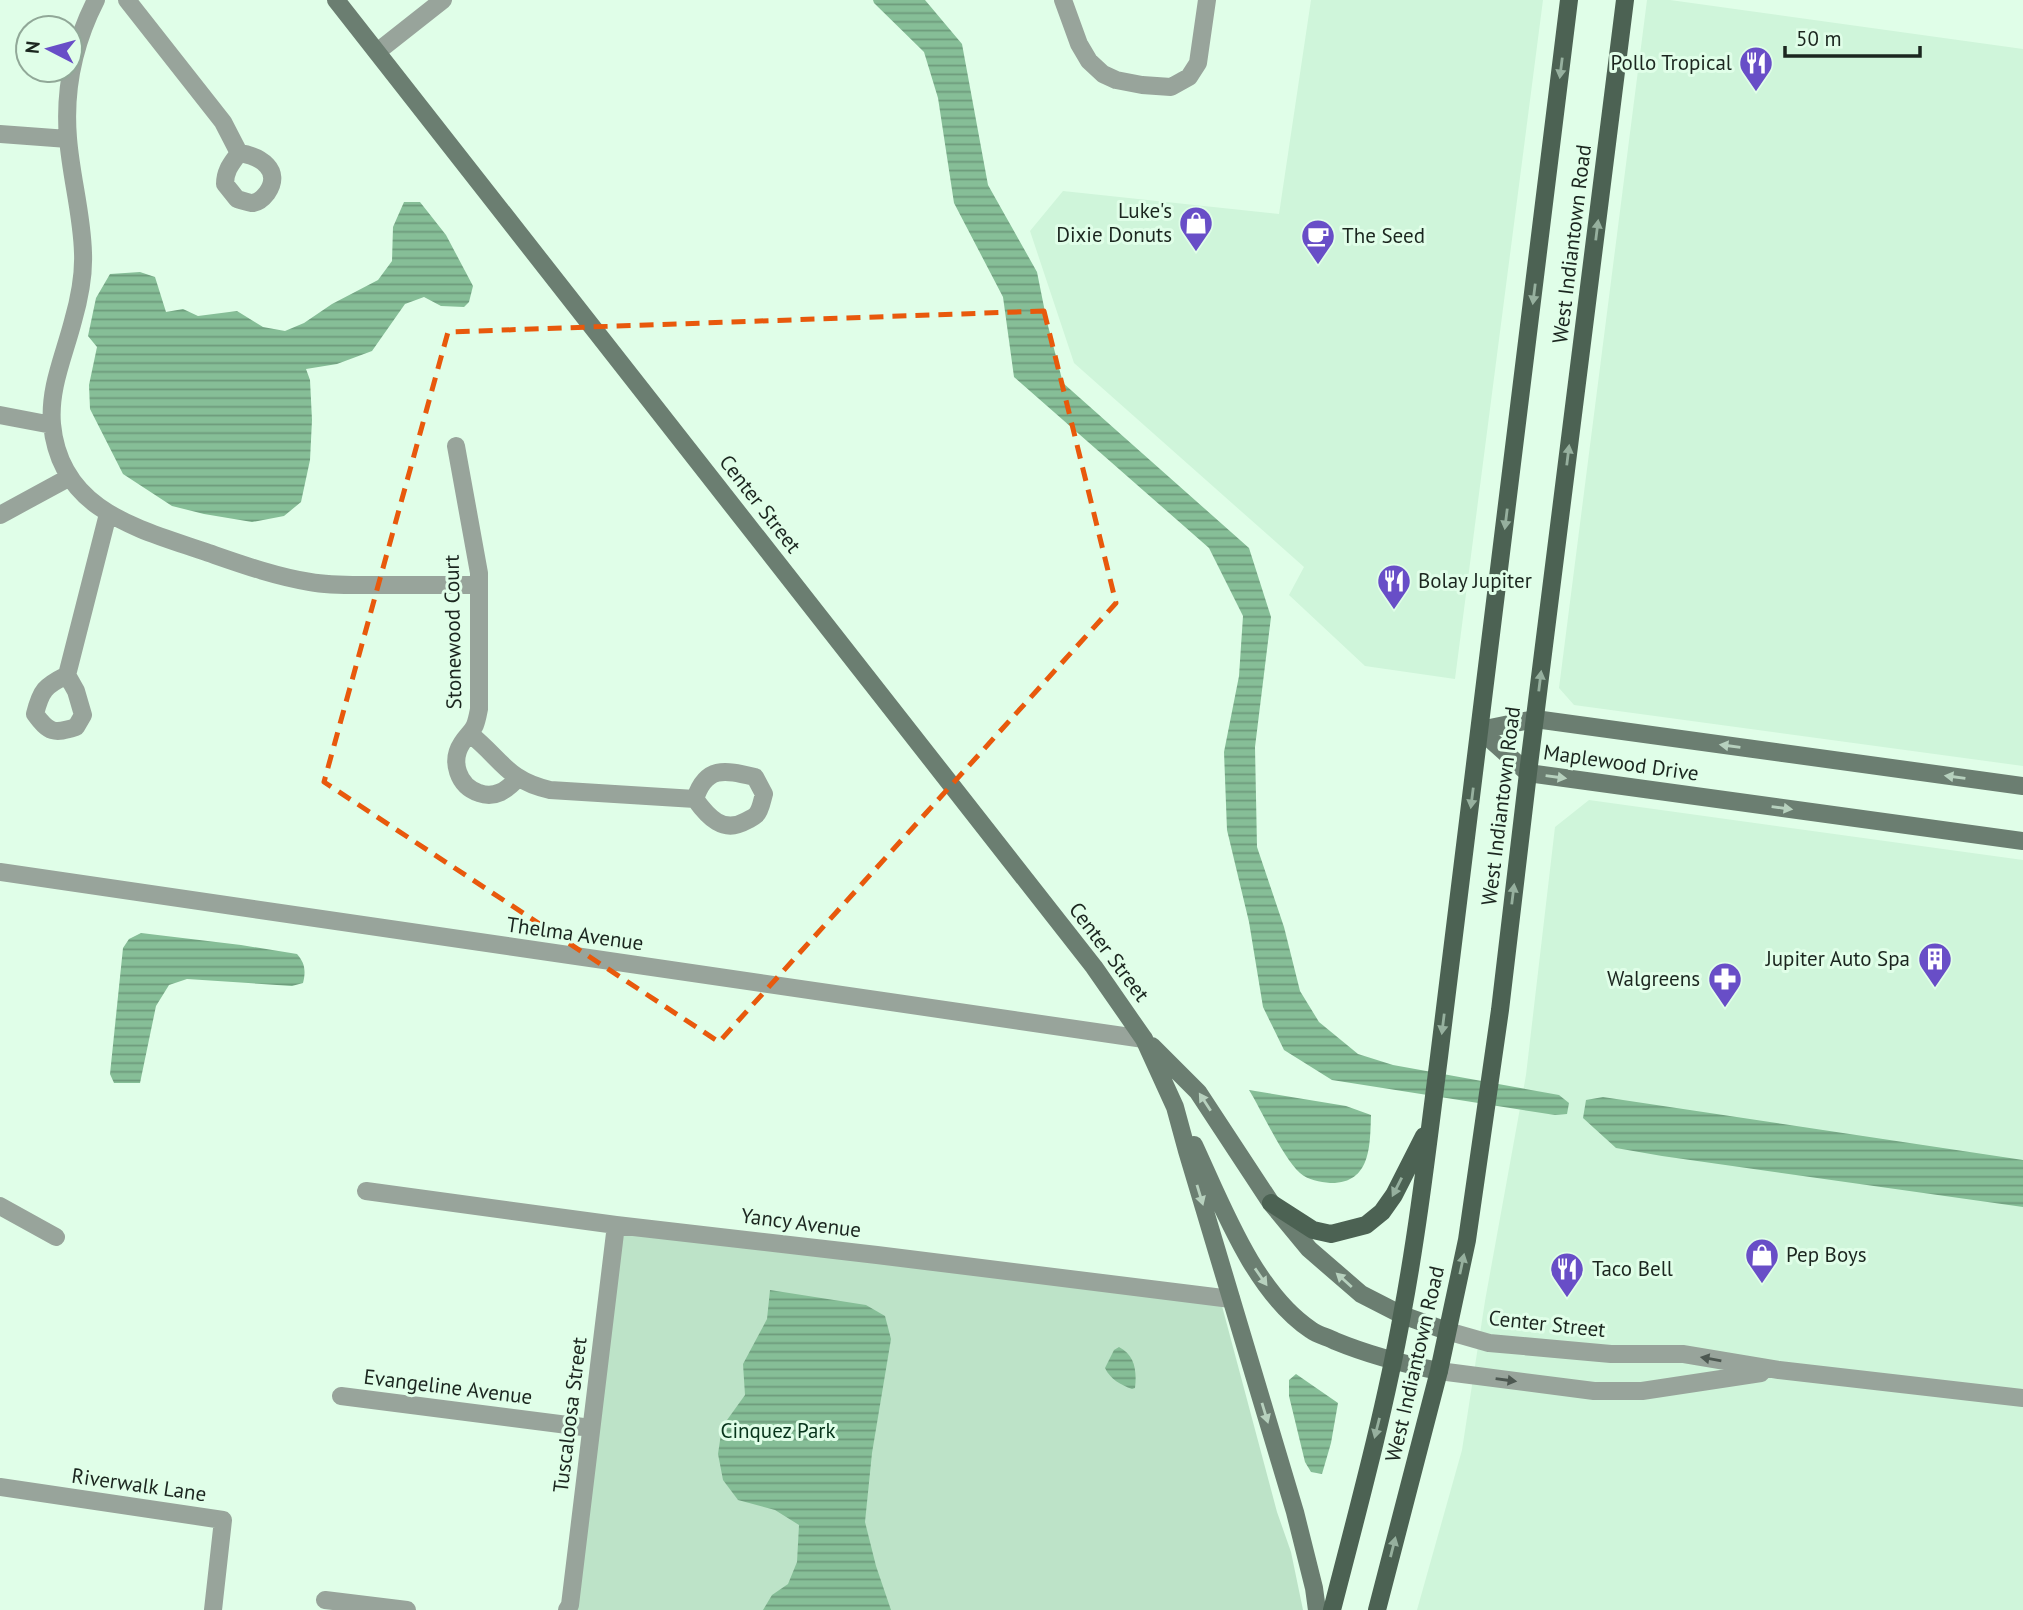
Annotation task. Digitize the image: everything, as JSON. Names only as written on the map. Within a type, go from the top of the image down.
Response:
[{"type":"main road","name":"West Indiantown Road","points":[[1332,1610],[1393,1362],[1433,1107],[1569,0]]},
{"type":"main road","name":"West Indiantown Road","points":[[1377,1610],[1438,1371],[1467,1240],[1492,1065],[1625,0]]},
{"type":"main road","points":[[1271,1203],[1313,1230],[1331,1234],[1366,1225],[1382,1212],[1394,1195],[1429,1127]]},
{"type":"street","points":[[96,0],[76,48],[69,79],[68,139],[83,257],[74,320],[51,404],[58,452],[70,477],[88,499],[108,514],[133,527],[272,575],[336,585],[479,585]]},
{"type":"street","points":[[127,0],[223,122],[239,153]]},
{"type":"street","name":"Center Street","points":[[335,0],[1094,967],[1144,1039],[1175,1107],[1294,1512],[1314,1588],[1317,1610]]},
{"type":"street","points":[[377,52],[443,0]]},
{"type":"street","points":[[1063,0],[1079,44],[1089,61],[1103,74],[1129,83],[1171,87],[1189,77],[1198,62],[1206,0]]},
{"type":"street","points":[[0,134],[68,139]]},
{"type":"street","points":[[0,415],[52,425]]},
{"type":"street","name":"Stonewood Court","points":[[456,446],[477,559],[479,585],[479,709],[477,722],[456,755],[456,768],[461,780],[470,789],[482,794],[495,794],[506,790],[517,778]]},
{"type":"street","points":[[0,515],[70,477]]},
{"type":"street","points":[[67,675],[108,514]]},
{"type":"street","name":"Maplewood Drive","points":[[1480,730],[1535,719],[2023,786]]},
{"type":"street","name":"Maplewood Drive","points":[[1480,730],[1528,773],[2023,841]]},
{"type":"street","name":"Stonewood Court","points":[[470,734],[489,749],[506,770],[537,787],[695,799]]},
{"type":"street","name":"Thelma Avenue","points":[[0,872],[1144,1039]]},
{"type":"street","name":"Center Street","points":[[1144,1039],[1198,1092],[1271,1203],[1309,1249],[1360,1294],[1402,1315],[1489,1343],[1611,1354],[1684,1354],[1779,1370],[2023,1398]]},
{"type":"street","points":[[1175,1107],[1248,1258],[1288,1312],[1312,1331],[1355,1349],[1393,1362],[1438,1371]]},
{"type":"street","name":"Yancy Avenue","points":[[366,1191],[616,1225],[1231,1299]]},
{"type":"street","points":[[0,1206],[56,1237]]},
{"type":"street","name":"Tuscaloosa Street","points":[[567,1610],[570,1605],[616,1225]]},
{"type":"street","name":"Center Street","points":[[1438,1371],[1541,1385],[1606,1391],[1642,1391],[1779,1370]]},
{"type":"street","name":"Evangeline Avenue","points":[[341,1396],[591,1428]]},
{"type":"street","name":"Riverwalk Lane","points":[[0,1487],[223,1520],[212,1610]]},
{"type":"street","points":[[325,1600],[407,1610]]},
{"type":"highlighted area","points":[[1044,311],[1116,603],[719,1042],[324,782],[448,332]]},
{"type":"shaded area","points":[[873,0],[925,0],[962,44],[988,185],[1037,272],[1063,383],[1249,548],[1271,617],[1255,747],[1257,847],[1284,927],[1300,991],[1319,1022],[1358,1054],[1393,1065],[1559,1095],[1569,1103],[1567,1114],[1555,1115],[1332,1080],[1284,1050],[1263,1007],[1249,922],[1227,830],[1224,752],[1239,676],[1243,616],[1209,548],[1014,377],[1003,297],[954,203],[938,98],[924,52]]},
{"type":"shaded area","points":[[1311,0],[1543,0],[1455,679],[1365,666],[1289,595],[1304,567],[1074,363],[1030,231],[1063,191],[1279,214]]},
{"type":"shaded area","points":[[1647,0],[1670,0],[2023,49],[2023,766],[1574,705],[1559,688]]},
{"type":"shaded area","points":[[404,202],[420,202],[446,235],[473,286],[469,302],[464,307],[441,306],[424,297],[405,304],[372,351],[337,364],[306,369],[310,380],[312,420],[310,460],[301,502],[284,516],[252,522],[172,506],[123,474],[90,409],[89,385],[97,347],[88,336],[96,298],[110,274],[140,272],[155,277],[166,312],[183,309],[198,316],[237,311],[263,327],[285,331],[304,323],[332,304],[378,280],[392,261],[393,227]]},
{"type":"shaded area","points":[[1589,800],[2023,860],[2023,1610],[1417,1610],[1462,1450],[1485,1301],[1526,1075],[1555,827]]},
{"type":"shaded area","points":[[141,933],[297,954],[304,967],[303,983],[292,986],[187,979],[169,985],[156,1006],[140,1083],[114,1083],[110,1074],[123,948],[129,939]]},
{"type":"shaded area","points":[[1249,1090],[1346,1106],[1371,1115],[1366,1161],[1361,1170],[1343,1182],[1330,1183],[1303,1175],[1287,1157]]},
{"type":"shaded area","points":[[1603,1097],[2023,1160],[2023,1207],[1616,1148],[1583,1118],[1586,1100]]},
{"type":"shaded area","points":[[770,1290],[866,1305],[885,1316],[891,1339],[872,1453],[865,1522],[891,1610],[763,1610],[772,1595],[788,1584],[797,1562],[799,1525],[775,1510],[738,1500],[723,1480],[718,1454],[722,1427],[745,1395],[743,1364],[767,1319]]},
{"type":"shaded area","points":[[1119,1347],[1129,1354],[1134,1364],[1135,1388],[1116,1381],[1105,1368],[1114,1350]]},
{"type":"shaded area","points":[[1296,1374],[1338,1403],[1322,1474],[1311,1472],[1305,1462],[1289,1396],[1289,1380]]},
{"type":"green space","name":"Cinquez Park","points":[[620,1231],[1222,1306],[1277,1512],[1291,1552],[1303,1610],[576,1610]]},
{"type":"place","name":"Pollo Tropical","points":[[1756,93]]},
{"type":"place","name":"Luke's Dixie Donuts","points":[[1196,253]]},
{"type":"place","name":"The Seed","points":[[1318,266]]},
{"type":"place","name":"Bolay Jupiter","points":[[1394,611]]},
{"type":"place","name":"Jupiter Auto Spa","points":[[1935,989]]},
{"type":"place","name":"Walgreens","points":[[1725,1009]]},
{"type":"place","name":"Pep Boys","points":[[1762,1285]]},
{"type":"place","name":"Taco Bell","points":[[1567,1299]]}]
